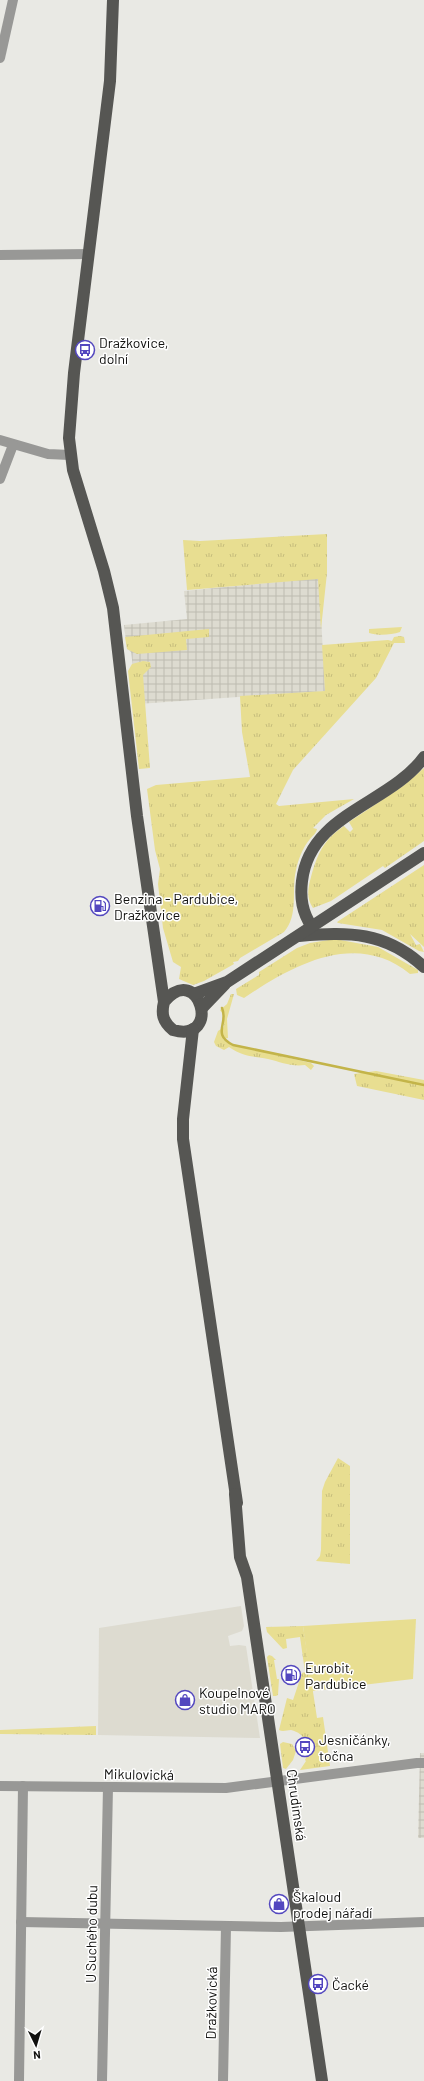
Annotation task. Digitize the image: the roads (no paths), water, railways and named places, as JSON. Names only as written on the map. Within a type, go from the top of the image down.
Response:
[{"type":"main road","points":[[113,0],[110,81],[70,418],[70,455],[75,477],[104,571],[113,608],[137,816],[164,1002],[162,1011],[163,1019],[173,1030],[179,1032],[193,1028]]},
{"type":"main road","points":[[312,927],[303,911],[301,893],[304,869],[314,846],[332,826],[407,774],[424,757]]},
{"type":"main road","points":[[164,1002],[170,995],[177,992],[194,994],[227,982],[424,853]]},
{"type":"main road","points":[[298,936],[333,933],[367,936],[383,940],[400,949],[424,967]]},
{"type":"main road","points":[[158,968],[177,992]]},
{"type":"main road","points":[[202,1008],[227,982]]},
{"type":"main road","points":[[194,994],[199,1000],[202,1008],[202,1015],[193,1028],[183,1120],[183,1139],[235,1494],[247,1554],[247,1576]]},
{"type":"main road","points":[[179,1032],[189,1057]]},
{"type":"main road","name":"Chrudimská","points":[[235,1494],[240,1557],[247,1576],[322,2081]]},
{"type":"street","points":[[0,58],[13,0]]},
{"type":"street","points":[[0,255],[89,254]]},
{"type":"street","points":[[0,440],[13,445],[56,455],[70,455]]},
{"type":"street","points":[[0,479],[13,445]]},
{"type":"street","name":"Mikulovická","points":[[0,1786],[218,1789],[424,1763]]},
{"type":"street","points":[[20,2081],[23,1786]]},
{"type":"street","name":"U Suchého dubu","points":[[102,2081],[108,1787]]},
{"type":"street","points":[[21,1922],[299,1926],[424,1922]]},
{"type":"street","name":"Dražkovická","points":[[223,2081],[226,1926]]},
{"type":"waterway","points":[[222,1008],[224,1013],[222,1028],[223,1037],[226,1041],[233,1045],[424,1085]]},
{"type":"place","name":"Dražkovice, dolní","points":[[85,350]]},
{"type":"place","name":"Benzina - Pardubice, Dražkovice","points":[[100,906]]},
{"type":"place","name":"Eurobit, Pardubice","points":[[291,1675]]},
{"type":"place","name":"Koupelnové studio MARO","points":[[185,1700]]},
{"type":"place","name":"Jesničánky, točna","points":[[305,1747]]},
{"type":"place","name":"Škaloud prodej nářadí","points":[[279,1904]]},
{"type":"place","name":"Čacké","points":[[318,1984]]}]
